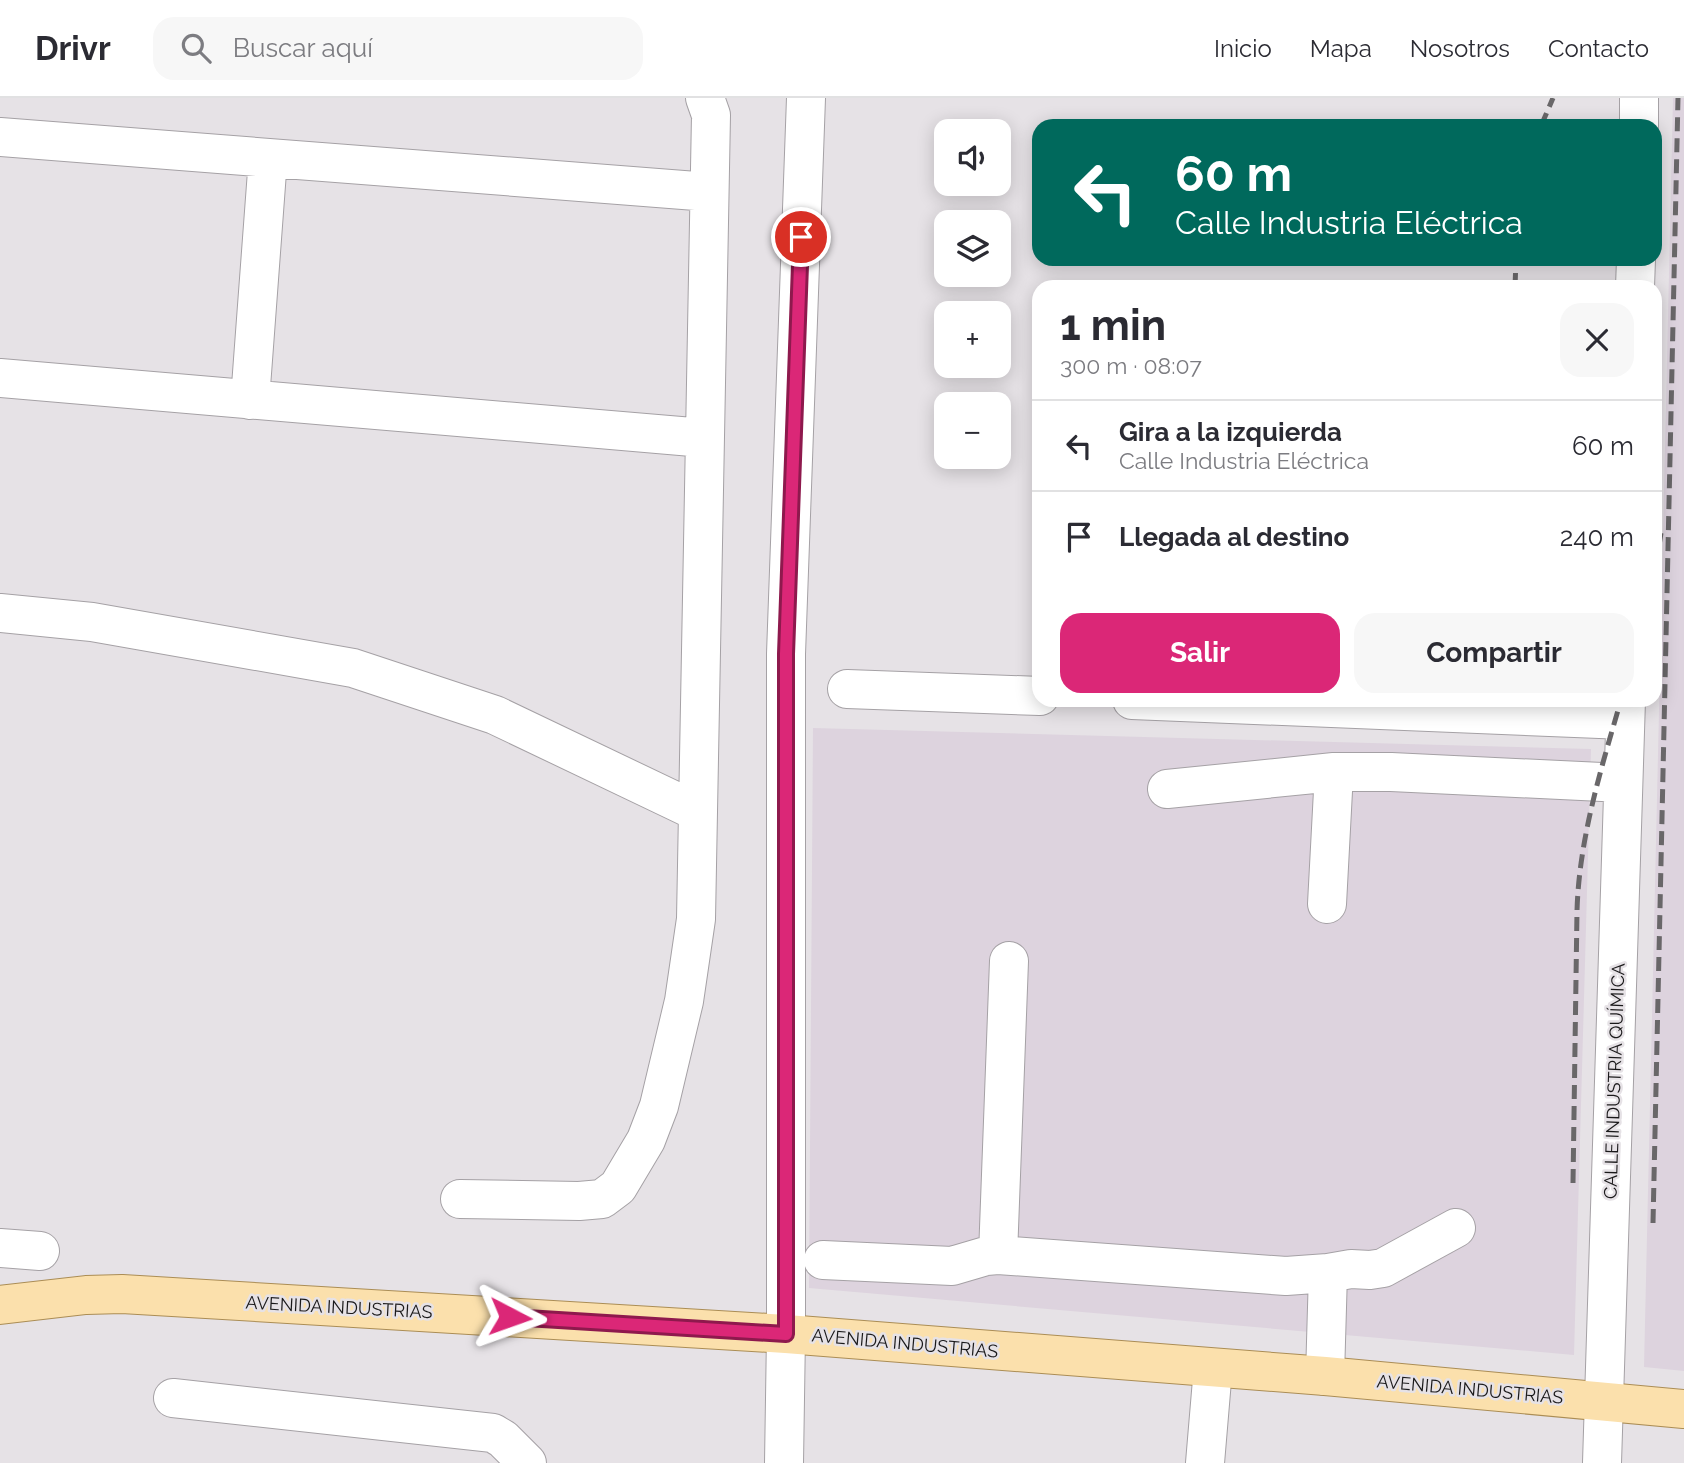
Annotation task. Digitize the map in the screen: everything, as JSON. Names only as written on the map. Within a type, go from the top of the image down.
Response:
[{"type":"main road","name":"AVENIDA INDUSTRIAS","points":[[0,1305],[86,1295],[122,1294],[786,1334],[1325,1376],[1684,1409]]},
{"type":"street","points":[[460,1199],[579,1201],[602,1199],[618,1187],[646,1140],[659,1106],[684,1001],[696,919],[711,115],[705,98]]},
{"type":"street","points":[[784,1463],[786,654],[806,98]]},
{"type":"street","points":[[1639,98],[1639,119]]},
{"type":"street","points":[[0,137],[709,192]]},
{"type":"street","points":[[250,400],[268,158]]},
{"type":"street","points":[[0,378],[704,438]]},
{"type":"street","points":[[0,613],[92,622],[353,668],[495,715],[698,812]]},
{"type":"street","points":[[847,688],[1032,696]]},
{"type":"street","points":[[1478,707],[1626,710]]},
{"type":"street","name":"CALLE INDUSTRIA QUÍMICA","points":[[1602,1463],[1626,710]]},
{"type":"street","points":[[1167,789],[1334,772],[1391,772],[1623,783]]},
{"type":"street","points":[[1327,904],[1334,772]]},
{"type":"street","points":[[998,1255],[1010,961]]},
{"type":"street","points":[[823,1260],[952,1266],[998,1255],[1286,1276],[1383,1268],[1456,1228]]},
{"type":"street","points":[[0,1248],[40,1251]]},
{"type":"street","points":[[1325,1376],[1328,1273]]},
{"type":"street","points":[[1205,1463],[1213,1368]]},
{"type":"street","points":[[173,1398],[493,1433],[503,1439],[527,1463]]},
{"type":"shaded area","points":[[1673,98],[1684,98],[1684,1371],[1644,1367],[1659,707],[1662,707],[1662,579]]},
{"type":"shaded area","points":[[813,728],[1591,749],[1574,1355],[809,1288]]},
{"type":"railway","points":[[1544,119],[1553,98]]},
{"type":"railway","points":[[1653,1223],[1678,98]]},
{"type":"railway","points":[[1515,280],[1516,266]]},
{"type":"railway","points":[[1573,1183],[1579,884],[1592,804],[1619,707]]},
{"type":"route","points":[[510,1317],[786,1334],[786,654],[801,237]]}]
